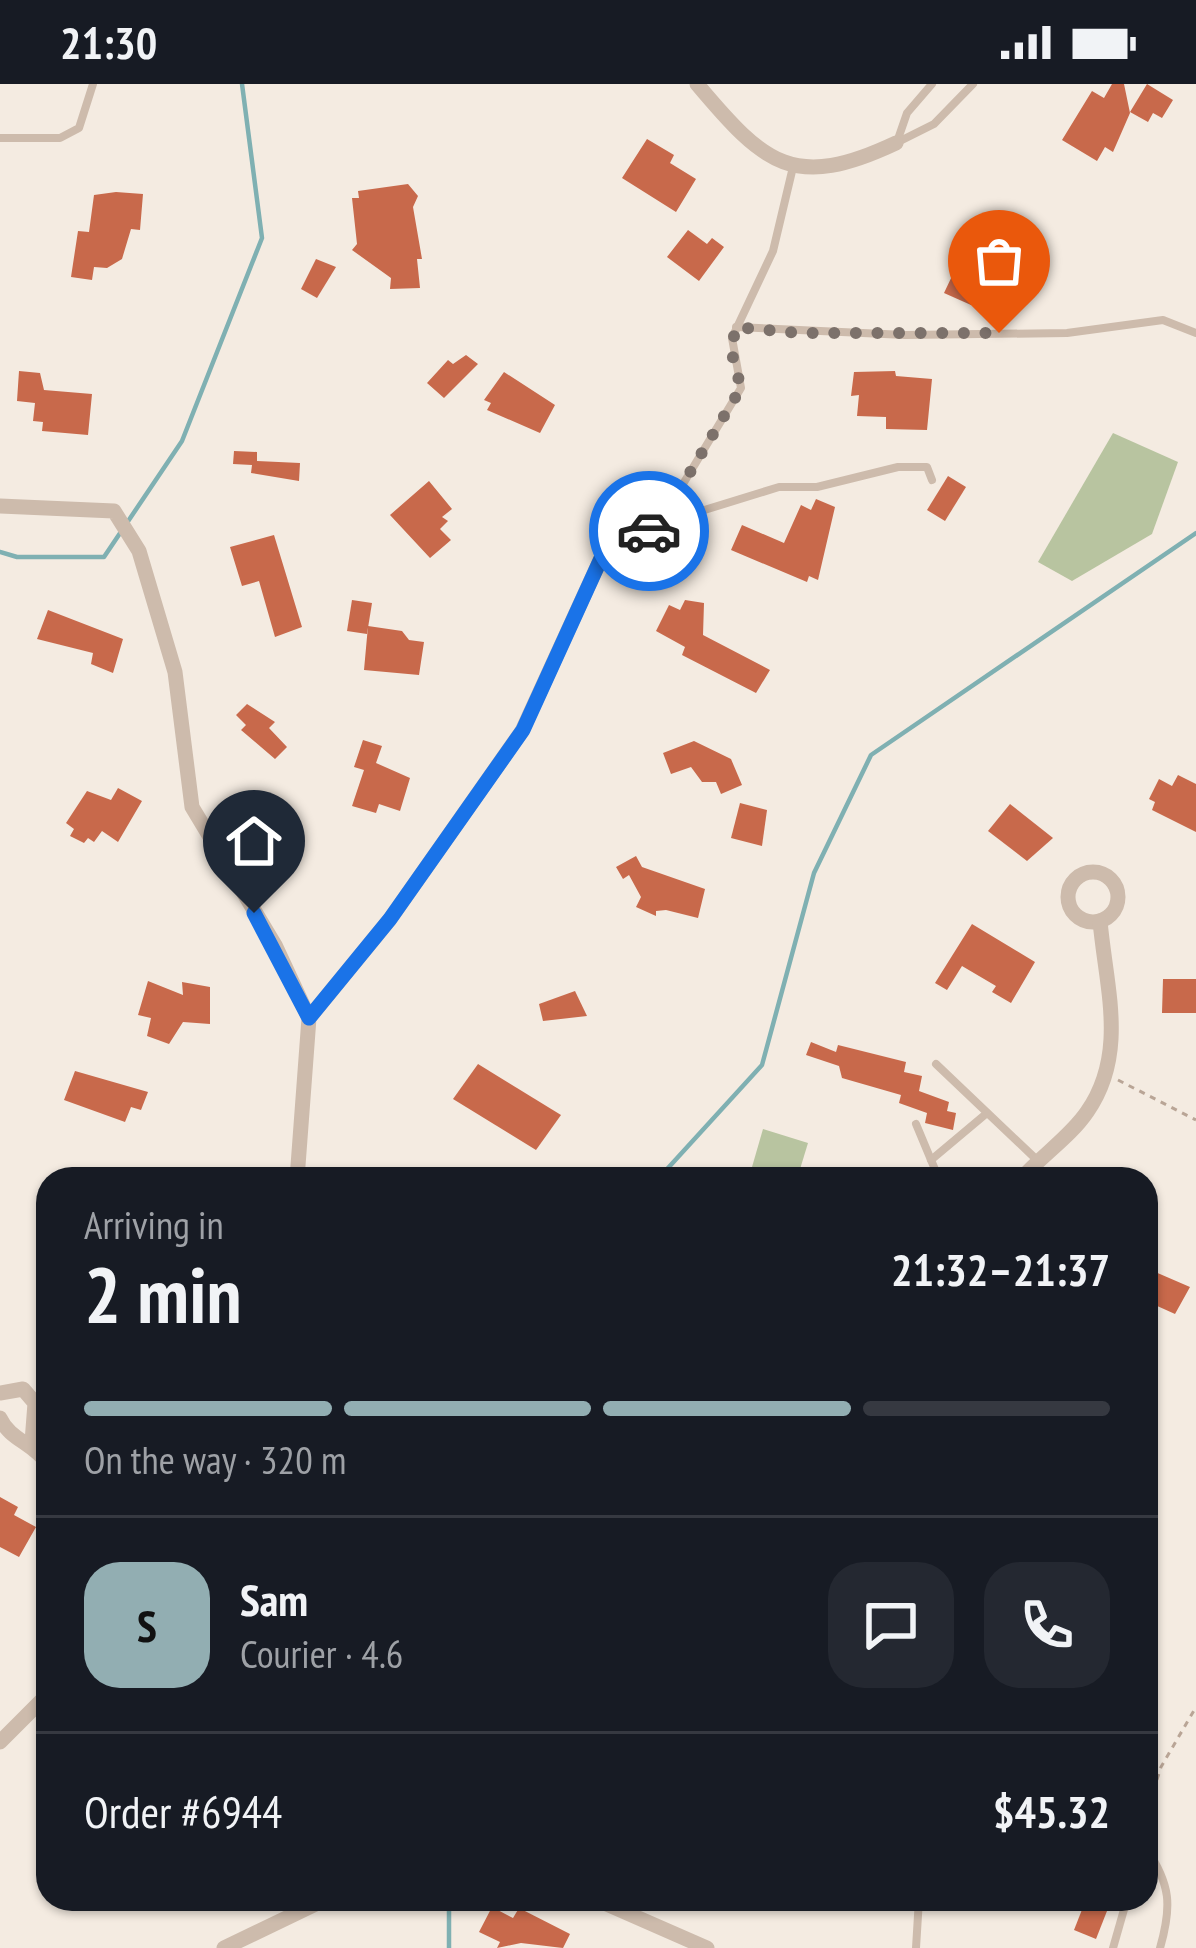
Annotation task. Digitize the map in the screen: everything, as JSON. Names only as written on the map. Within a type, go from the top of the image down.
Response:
[{"type":"street","points":[[697,84],[738,133],[793,167],[849,165],[896,143]]},
{"type":"street","points":[[0,506],[114,512],[139,551],[175,672],[192,807],[275,945],[309,1018],[298,1167]]},
{"type":"street","points":[[309,1018],[390,919],[523,730],[619,519]]},
{"type":"street","points":[[1032,1167],[1087,1113],[1106,1073],[1113,1025],[1100,921]]},
{"type":"street","points":[[0,1393],[23,1389],[35,1403],[32,1442]]},
{"type":"street","points":[[0,1418],[10,1434],[36,1448]]},
{"type":"street","points":[[0,1742],[36,1706]]},
{"type":"street","points":[[224,1948],[301,1911]]},
{"type":"street","points":[[622,1911],[707,1948]]},
{"type":"lane","points":[[0,138],[60,138],[79,128],[93,84]]},
{"type":"lane","points":[[896,143],[907,113],[932,84]]},
{"type":"lane","points":[[896,143],[934,124],[973,84]]},
{"type":"lane","points":[[686,516],[683,484],[741,388],[731,350],[736,327],[773,250],[793,167]]},
{"type":"lane","points":[[736,327],[800,333],[1029,334],[1163,320],[1196,332]]},
{"type":"lane","points":[[619,519],[630,532],[652,530],[779,487],[817,487],[898,467],[927,467],[932,480]]},
{"type":"lane","points":[[935,1064],[1038,1161]]},
{"type":"lane","points":[[931,1160],[987,1113]]},
{"type":"lane","points":[[916,1124],[934,1167]]},
{"type":"lane","points":[[1158,1867],[1169,1885],[1170,1912],[1160,1948]]},
{"type":"lane","points":[[916,1948],[918,1911]]},
{"type":"lane","points":[[1113,1948],[1124,1911]]},
{"type":"path","points":[[1106,1073],[1196,1120]]},
{"type":"path","points":[[1158,1776],[1196,1707]]},
{"type":"green space","points":[[1113,433],[1178,462],[1152,534],[1072,581],[1038,562]]},
{"type":"green space","points":[[763,1129],[808,1143],[801,1167],[752,1167]]},
{"type":"building","points":[[1112,84],[1124,84],[1130,113],[1113,152],[1105,147],[1097,161],[1062,140],[1092,91],[1104,98]]},
{"type":"building","points":[[1147,84],[1173,100],[1162,118],[1153,113],[1148,122],[1130,112]]},
{"type":"building","points":[[647,139],[674,155],[670,163],[696,179],[676,212],[622,178]]},
{"type":"building","points":[[408,184],[418,196],[413,207],[422,259],[417,259],[420,288],[390,289],[391,278],[352,250],[357,244],[352,198],[359,198],[358,191]]},
{"type":"building","points":[[143,194],[140,230],[131,229],[122,259],[107,268],[94,267],[92,280],[71,277],[78,231],[89,232],[94,195]]},
{"type":"building","points":[[688,230],[707,244],[712,238],[724,247],[699,281],[667,257]]},
{"type":"building","points":[[994,231],[1016,241],[1009,256],[1022,262],[1013,282],[1007,285],[985,276],[971,305],[944,293],[962,255],[955,252],[962,236],[989,241]]},
{"type":"building","points":[[316,259],[336,267],[317,298],[301,289]]},
{"type":"building","points":[[466,355],[478,364],[444,398],[427,383],[448,360],[453,364]]},
{"type":"building","points":[[19,371],[40,373],[44,390],[92,394],[88,435],[42,431],[43,422],[33,421],[35,403],[17,401]]},
{"type":"building","points":[[895,371],[896,376],[932,379],[927,430],[886,429],[886,417],[857,416],[859,395],[851,396],[854,372]]},
{"type":"building","points":[[504,372],[555,405],[540,433],[487,410],[491,403],[484,400]]},
{"type":"building","points":[[234,451],[257,452],[257,461],[300,463],[299,481],[251,473],[252,465],[233,464]]},
{"type":"building","points":[[948,476],[966,487],[945,521],[927,510]]},
{"type":"building","points":[[429,481],[452,509],[442,517],[448,521],[440,529],[451,540],[430,558],[390,515]]},
{"type":"building","points":[[816,499],[835,507],[818,580],[809,576],[807,582],[731,550],[742,525],[784,543],[801,505],[811,510]]},
{"type":"building","points":[[274,535],[302,627],[275,637],[259,581],[242,586],[230,547]]},
{"type":"building","points":[[352,600],[372,603],[367,634],[347,631]]},
{"type":"building","points":[[685,600],[704,603],[703,635],[770,670],[756,693],[682,655],[685,647],[656,631],[669,605],[680,610]]},
{"type":"building","points":[[48,610],[123,639],[113,673],[91,664],[93,653],[37,639]]},
{"type":"building","points":[[368,626],[402,631],[409,640],[424,642],[419,675],[364,670]]},
{"type":"building","points":[[247,704],[275,722],[269,728],[287,747],[275,759],[241,730],[246,725],[236,715]]},
{"type":"building","points":[[363,740],[382,746],[376,763],[410,778],[400,811],[379,804],[376,813],[352,806],[364,770],[354,767]]},
{"type":"building","points":[[694,741],[731,759],[742,785],[721,794],[716,782],[702,782],[691,767],[671,774],[663,753]]},
{"type":"building","points":[[1178,775],[1196,784],[1196,832],[1152,810],[1155,802],[1149,799],[1159,779],[1172,786]]},
{"type":"building","points":[[118,788],[142,801],[118,842],[102,831],[94,842],[70,836],[74,829],[66,823],[87,791],[111,800]]},
{"type":"building","points":[[740,803],[767,810],[762,846],[731,838]]},
{"type":"building","points":[[1010,804],[1053,838],[1027,861],[988,831]]},
{"type":"building","points":[[636,856],[642,867],[705,889],[698,918],[666,910],[656,911],[656,916],[636,907],[641,897],[629,875],[623,879],[616,867]]},
{"type":"building","points":[[972,924],[1035,962],[1011,1003],[992,992],[996,986],[962,966],[947,990],[935,983]]},
{"type":"building","points":[[1163,979],[1196,979],[1196,1013],[1162,1013]]},
{"type":"building","points":[[148,981],[183,995],[182,982],[210,987],[210,1024],[183,1022],[169,1044],[147,1036],[151,1018],[138,1015]]},
{"type":"building","points":[[575,991],[587,1016],[543,1021],[539,1004]]},
{"type":"building","points":[[811,1042],[836,1052],[838,1045],[906,1062],[904,1072],[922,1076],[919,1091],[949,1102],[947,1111],[956,1113],[953,1130],[925,1123],[927,1113],[899,1103],[901,1095],[842,1078],[839,1066],[806,1055]]},
{"type":"building","points":[[478,1064],[561,1115],[536,1150],[453,1099]]},
{"type":"building","points":[[75,1071],[148,1092],[141,1110],[131,1107],[125,1122],[64,1100]]},
{"type":"building","points":[[1158,1273],[1190,1287],[1175,1314],[1158,1306]]},
{"type":"building","points":[[0,1497],[18,1507],[14,1515],[36,1527],[19,1557],[0,1547]]},
{"type":"building","points":[[490,1911],[513,1918],[517,1911],[525,1911],[570,1934],[563,1948],[521,1943],[497,1948],[500,1942],[479,1932]]},
{"type":"building","points":[[1081,1911],[1107,1911],[1096,1939],[1074,1930]]},
{"type":"waterway","points":[[0,552],[17,557],[104,557],[182,441],[262,238],[242,84]]},
{"type":"waterway","points":[[669,1167],[762,1065],[814,873],[871,755],[1196,533]]},
{"type":"waterway","points":[[449,1911],[449,1948]]},
{"type":"way so far","points":[[649,531],[686,516],[683,484],[741,388],[731,350],[736,327],[800,333],[999,333]]},
{"type":"route","points":[[254,913],[275,945],[309,1018],[390,919],[523,730],[619,519],[630,532],[649,531]]}]
